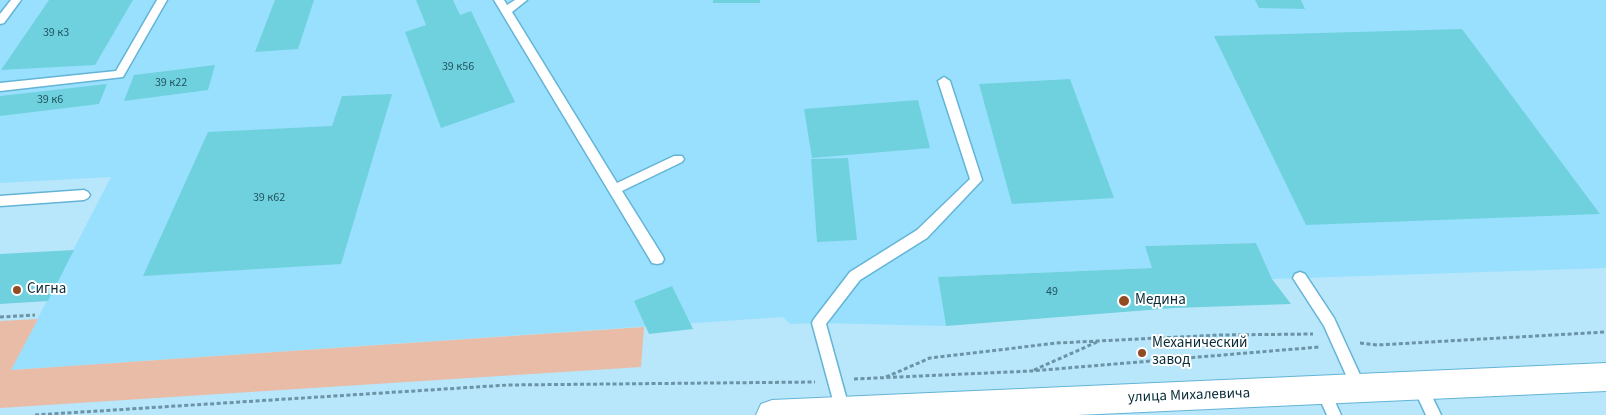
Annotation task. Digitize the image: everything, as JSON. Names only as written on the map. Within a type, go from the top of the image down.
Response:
[{"type":"main road","name":"улица Михалевича","points":[[772,415],[843,411],[1328,403],[1360,390],[1606,377]]},
{"type":"lane","points":[[0,22],[16,0]]},
{"type":"lane","points":[[0,87],[119,74],[162,0]]},
{"type":"lane","points":[[499,0],[657,259]]},
{"type":"lane","points":[[506,11],[522,0]]},
{"type":"lane","points":[[843,411],[819,323],[854,276],[922,234],[976,180],[944,82]]},
{"type":"lane","points":[[615,189],[678,159]]},
{"type":"lane","points":[[0,200],[84,195]]},
{"type":"lane","points":[[1300,278],[1329,322],[1360,390]]},
{"type":"lane","points":[[1420,387],[1434,415]]},
{"type":"path","points":[[0,316],[36,315]]},
{"type":"path","points":[[884,378],[930,358],[1057,343],[1220,335],[1319,334],[1363,343]]},
{"type":"path","points":[[1031,371],[1100,341]]},
{"type":"shaded area","points":[[0,0],[1606,0],[1606,268],[1272,279],[1256,243],[1146,246],[1152,268],[938,277],[946,326],[790,324],[783,317],[11,370],[111,177],[0,183]]},
{"type":"shaded area","points":[[38,319],[11,370],[644,327],[641,367],[0,408],[0,321]]},
{"type":"building","points":[[49,0],[133,0],[95,65],[1,70]]},
{"type":"building","points":[[275,0],[314,0],[298,49],[255,52]]},
{"type":"building","points":[[416,0],[453,0],[460,15],[471,11],[515,102],[441,128],[405,32],[426,25]]},
{"type":"building","points":[[713,0],[760,0],[760,3],[713,3]]},
{"type":"building","points":[[1255,0],[1301,0],[1305,9],[1259,8]]},
{"type":"building","points":[[1462,29],[1600,214],[1306,225],[1214,36]]},
{"type":"building","points":[[215,65],[208,90],[124,101],[134,75]]},
{"type":"building","points":[[1070,79],[1114,198],[1012,204],[979,84]]},
{"type":"building","points":[[107,84],[99,104],[0,116],[0,96]]},
{"type":"building","points":[[392,94],[341,264],[143,276],[208,132],[332,126],[342,96]]},
{"type":"building","points":[[918,100],[930,148],[812,158],[804,109]]},
{"type":"building","points":[[848,158],[857,240],[817,242],[811,159]]},
{"type":"building","points":[[1256,243],[1272,279],[1291,304],[1174,308],[946,326],[938,277],[1152,268],[1145,246]]},
{"type":"building","points":[[74,250],[48,301],[0,304],[0,254]]},
{"type":"building","points":[[672,286],[693,329],[649,334],[634,301]]},
{"type":"place","name":"Сигна","points":[[17,290]]},
{"type":"place","name":"Медина","points":[[1124,301]]},
{"type":"place","name":"Механический завод","points":[[1142,353]]}]
